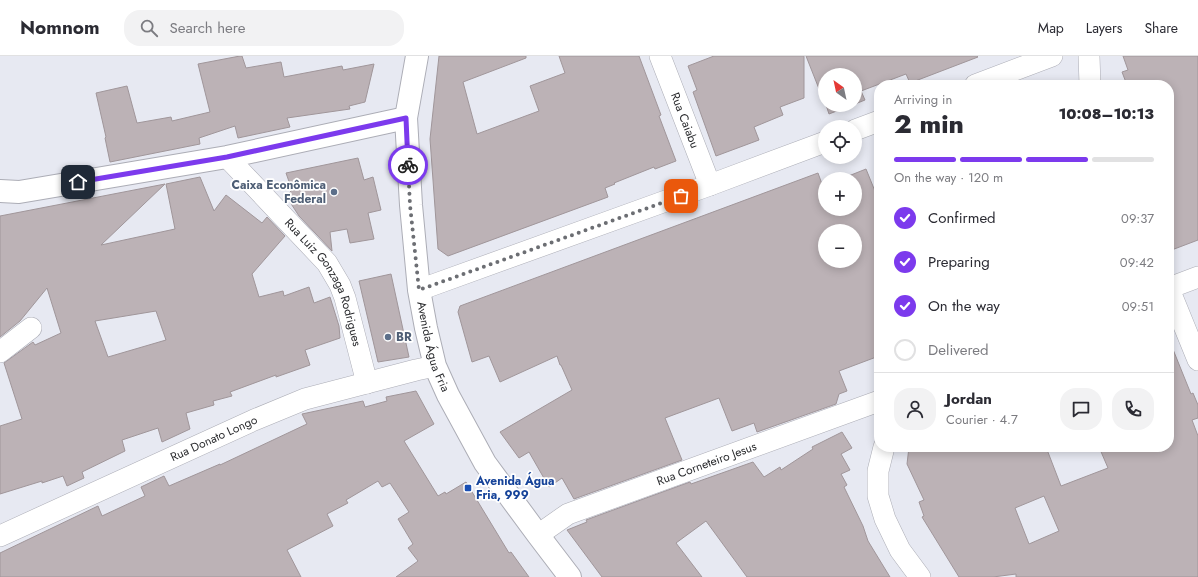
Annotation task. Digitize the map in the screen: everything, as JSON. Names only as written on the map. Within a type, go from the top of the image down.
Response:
[{"type":"main road","name":"Avenida Água Fria","points":[[417,56],[406,118],[410,205],[419,290],[435,366],[455,409],[485,463],[570,577]]},
{"type":"main road","points":[[0,191],[19,192],[227,157],[406,118]]},
{"type":"street","name":"Rua Caiabu","points":[[660,56],[710,185]]},
{"type":"street","points":[[988,80],[1052,56]]},
{"type":"street","points":[[1089,56],[1090,80]]},
{"type":"street","points":[[862,127],[874,123]]},
{"type":"street","points":[[419,290],[818,145]]},
{"type":"street","name":"Rua Luiz Gonzaga Rodrigues","points":[[227,157],[327,263],[340,285],[345,298],[367,383]]},
{"type":"street","points":[[1174,287],[1198,277]]},
{"type":"street","points":[[1174,301],[1198,360]]},
{"type":"street","points":[[0,352],[31,328]]},
{"type":"street","name":"Rua Donato Longo","points":[[0,536],[294,403],[435,366]]},
{"type":"street","name":"Rua Corneteiro Jesus","points":[[538,535],[568,514],[874,403]]},
{"type":"street","points":[[883,452],[878,471],[878,496],[885,519],[900,550],[920,577]]},
{"type":"building","points":[[242,56],[246,68],[281,62],[284,77],[342,66],[343,70],[374,64],[365,102],[349,106],[350,109],[287,118],[290,127],[238,138],[235,126],[199,138],[200,144],[110,162],[96,93],[127,86],[137,123],[171,117],[172,121],[210,112],[198,64]]},
{"type":"building","points":[[439,56],[526,56],[526,58],[463,82],[477,134],[539,111],[530,86],[565,73],[559,56],[639,56],[676,161],[655,169],[654,167],[614,183],[615,184],[605,188],[608,197],[448,256],[438,249],[430,139]]},
{"type":"building","points":[[714,56],[804,56],[804,98],[780,107],[783,115],[754,127],[759,140],[716,156],[693,92],[697,90],[688,66]]},
{"type":"building","points":[[806,56],[978,57],[918,80],[909,80],[906,74],[890,80],[874,80],[874,86],[862,91],[862,68],[818,68],[818,86]]},
{"type":"building","points":[[1123,56],[1198,56],[1198,240],[1174,249],[1174,80],[1125,80],[1122,72],[1128,70]]},
{"type":"building","points":[[862,93],[865,100],[862,101]]},
{"type":"building","name":"Caixa Econômica Federal","points":[[358,158],[364,180],[373,177],[381,210],[368,213],[374,239],[350,243],[347,229],[330,232],[332,251],[299,216],[286,196],[292,190],[286,173]]},
{"type":"building","points":[[866,169],[874,189],[874,358],[839,371],[847,391],[839,394],[836,404],[757,432],[754,423],[732,431],[719,398],[665,418],[682,460],[574,499],[562,478],[549,487],[529,452],[519,458],[500,432],[572,390],[557,356],[500,382],[489,356],[472,362],[458,312],[460,306],[818,173],[818,216],[862,216],[862,172],[858,172]]},
{"type":"building","points":[[200,177],[214,211],[226,195],[262,223],[267,217],[285,236],[252,274],[259,297],[283,291],[284,296],[309,287],[314,303],[330,297],[339,326],[340,338],[305,350],[310,365],[276,377],[276,375],[230,392],[232,396],[213,401],[214,405],[186,413],[190,429],[162,442],[158,428],[122,440],[125,451],[82,472],[84,478],[67,486],[63,476],[0,494],[0,426],[22,419],[4,363],[33,342],[35,345],[61,333],[47,288],[20,321],[0,337],[0,216],[165,184],[101,245],[175,229],[166,184]],"holes":[[[156,311],[166,340],[108,357],[95,321]]]},
{"type":"building","name":"BR","points":[[391,274],[409,357],[378,362],[359,281]]},
{"type":"building","points":[[1174,352],[1191,394],[1193,393],[1198,405],[1198,418],[1192,420],[1198,436],[1198,577],[1016,577],[1016,574],[993,577],[959,577],[922,517],[924,516],[919,502],[924,500],[907,464],[908,452],[1048,452],[1061,486],[1108,468],[1101,452],[1174,452]],"holes":[[[1044,496],[1059,531],[1029,544],[1015,508]]]},
{"type":"building","points":[[416,391],[434,424],[404,441],[438,496],[445,492],[446,494],[466,482],[509,553],[511,552],[529,577],[396,577],[418,561],[408,548],[413,544],[398,519],[409,512],[390,483],[382,487],[378,481],[346,500],[348,503],[327,514],[333,526],[287,550],[301,577],[0,577],[0,553],[98,506],[102,516],[145,496],[141,487],[164,476],[169,486],[220,465],[307,424],[302,414],[363,401],[365,407],[387,401],[386,397]]},
{"type":"building","points":[[842,432],[852,448],[841,454],[850,470],[841,474],[847,485],[844,487],[863,526],[868,541],[890,577],[747,577],[706,521],[676,543],[702,577],[602,577],[567,530],[587,522],[586,520],[690,482],[691,484],[753,462],[764,477],[780,467],[781,470],[813,449],[812,447]]},
{"type":"way so far","points":[[408,165],[410,205],[419,290],[681,196]]},
{"type":"place","name":"Caixa Econômica Federal","points":[[334,192]]},
{"type":"place","name":"BR","points":[[388,337]]},
{"type":"place","name":"Avenida Água Fria, 999","points":[[468,488]]},
{"type":"route","points":[[78,182],[227,157],[406,118],[408,165]]}]
